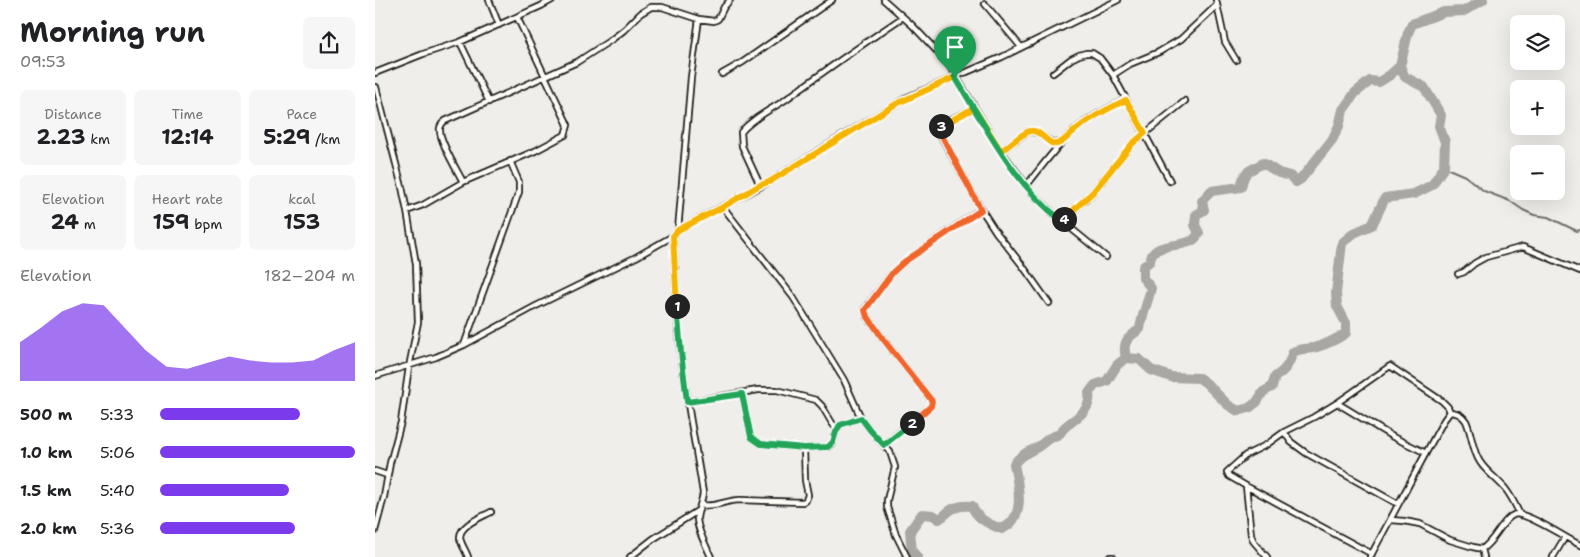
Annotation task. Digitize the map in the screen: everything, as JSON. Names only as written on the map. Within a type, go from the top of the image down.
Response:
[{"type":"street","points":[[489,0],[499,25]]},
{"type":"street","points":[[375,73],[460,42],[552,0]]},
{"type":"street","points":[[463,182],[441,136],[440,128],[445,121],[577,62],[611,40],[641,13],[651,7],[662,7],[699,19],[714,21],[718,19],[730,0]]},
{"type":"street","points":[[722,74],[743,62],[832,0]]},
{"type":"street","points":[[884,0],[948,63],[1001,151],[1037,199],[1106,257]]},
{"type":"street","points":[[375,376],[437,358],[464,345],[673,236],[678,230],[760,185],[769,182],[896,104],[1021,48],[1118,0]]},
{"type":"street","points":[[1217,3],[1225,42],[1236,60]]},
{"type":"street","points":[[1113,75],[1130,64],[1159,52],[1181,39],[1217,3]]},
{"type":"street","points":[[985,4],[1021,48]]},
{"type":"street","points":[[407,210],[423,205],[463,182],[562,138],[568,130],[568,125],[546,75],[517,17]]},
{"type":"street","points":[[760,185],[742,146],[741,132],[748,124],[903,17]]},
{"type":"street","points":[[678,230],[691,76],[699,19]]},
{"type":"street","points":[[460,42],[489,102]]},
{"type":"street","points":[[1053,73],[1071,59],[1086,53],[1100,58],[1113,75],[1170,181]]},
{"type":"street","points":[[375,83],[407,210],[416,264],[418,293],[418,322],[401,422],[375,531]]},
{"type":"street","points":[[375,92],[376,87]]},
{"type":"street","points":[[1026,186],[1064,140],[1085,122],[1126,100]]},
{"type":"street","points":[[1061,220],[1069,215],[1093,192],[1132,144],[1185,101]]},
{"type":"street","points":[[974,108],[943,123],[940,131],[981,210],[1049,303]]},
{"type":"street","points":[[1001,151],[1032,131],[1037,132],[1053,143],[1057,144],[1064,140]]},
{"type":"street","points":[[464,345],[519,192],[519,182],[510,161]]},
{"type":"street","points":[[723,207],[793,297],[844,380],[861,418],[890,452],[895,466],[887,507],[896,535],[907,557]]},
{"type":"street","points":[[884,445],[931,406],[932,401],[883,339],[865,310],[893,272],[904,262],[981,210]]},
{"type":"street","points":[[673,236],[677,312],[687,402],[703,493],[697,516],[699,528],[711,557]]},
{"type":"street","points":[[1458,274],[1486,258],[1523,247],[1580,271]]},
{"type":"street","points":[[1389,366],[1442,401],[1449,407],[1450,412],[1426,452],[1371,555],[1245,486],[1229,476],[1227,472],[1246,455],[1337,403],[1389,366]]},
{"type":"street","points":[[687,402],[768,389],[784,391],[819,402],[837,428]]},
{"type":"street","points":[[742,394],[751,437],[761,444],[804,448],[824,447],[831,445],[835,439],[837,428],[844,423],[861,418]]},
{"type":"street","points":[[1337,403],[1393,437],[1426,452]]},
{"type":"street","points":[[1450,412],[1456,412],[1463,416],[1479,461],[1488,473],[1506,490],[1520,515]]},
{"type":"street","points":[[1284,432],[1291,442],[1306,453],[1398,504]]},
{"type":"street","points":[[630,557],[653,539],[700,508],[733,500],[803,502],[808,495],[805,480],[804,448]]},
{"type":"street","points":[[375,471],[387,475]]},
{"type":"street","points":[[1245,486],[1251,535],[1254,542],[1267,557]]},
{"type":"street","points":[[468,557],[460,539],[461,531],[465,526],[491,512]]},
{"type":"street","points":[[1391,520],[1420,524],[1450,540],[1482,549],[1487,546],[1510,516],[1520,515],[1580,545]]},
{"type":"street","points":[[1553,557],[1565,537]]},
{"type":"street","points":[[1482,549],[1483,557]]},
{"type":"waterway","points":[[917,557],[912,551],[910,531],[922,514],[933,515],[939,519],[956,507],[972,506],[980,517],[993,525],[1002,529],[1010,524],[1015,517],[1019,500],[1014,464],[1024,454],[1060,433],[1082,414],[1088,405],[1089,393],[1095,385],[1107,381],[1117,365],[1126,358],[1139,359],[1151,370],[1171,377],[1199,378],[1228,405],[1238,411],[1249,408],[1257,402],[1263,392],[1272,387],[1275,377],[1287,366],[1293,352],[1321,346],[1346,333],[1346,323],[1337,306],[1336,293],[1342,243],[1354,233],[1372,225],[1385,198],[1414,194],[1432,185],[1444,167],[1445,142],[1439,126],[1441,115],[1424,87],[1405,77],[1400,66],[1408,33],[1412,24],[1444,12],[1464,11],[1483,0]]},
{"type":"waterway","points":[[1126,358],[1125,344],[1140,329],[1151,288],[1143,278],[1143,267],[1150,261],[1152,255],[1161,248],[1186,243],[1196,238],[1199,233],[1195,225],[1196,215],[1204,210],[1202,201],[1211,191],[1241,187],[1246,174],[1263,163],[1279,173],[1290,176],[1296,182],[1301,179],[1332,140],[1339,126],[1343,110],[1355,93],[1370,81],[1379,82],[1400,66]]},
{"type":"waterway","points":[[1444,167],[1465,176],[1484,191],[1510,201],[1523,210],[1534,215],[1548,217],[1577,231],[1580,230]]},
{"type":"route","points":[[955,77],[908,97],[769,182],[760,185],[678,230],[673,236],[677,312],[687,402],[742,394],[751,437],[761,444],[804,448],[828,447],[835,439],[837,428],[840,425],[861,418],[884,445],[931,406],[932,401],[883,339],[865,310],[893,272],[904,262],[981,210],[941,134],[941,125],[974,108],[1001,151],[1027,132],[1032,131],[1057,144],[1085,122],[1126,100],[1145,133],[1118,159],[1093,192],[1069,215],[1061,220],[1037,199],[1026,186],[1001,151],[955,77]]}]
